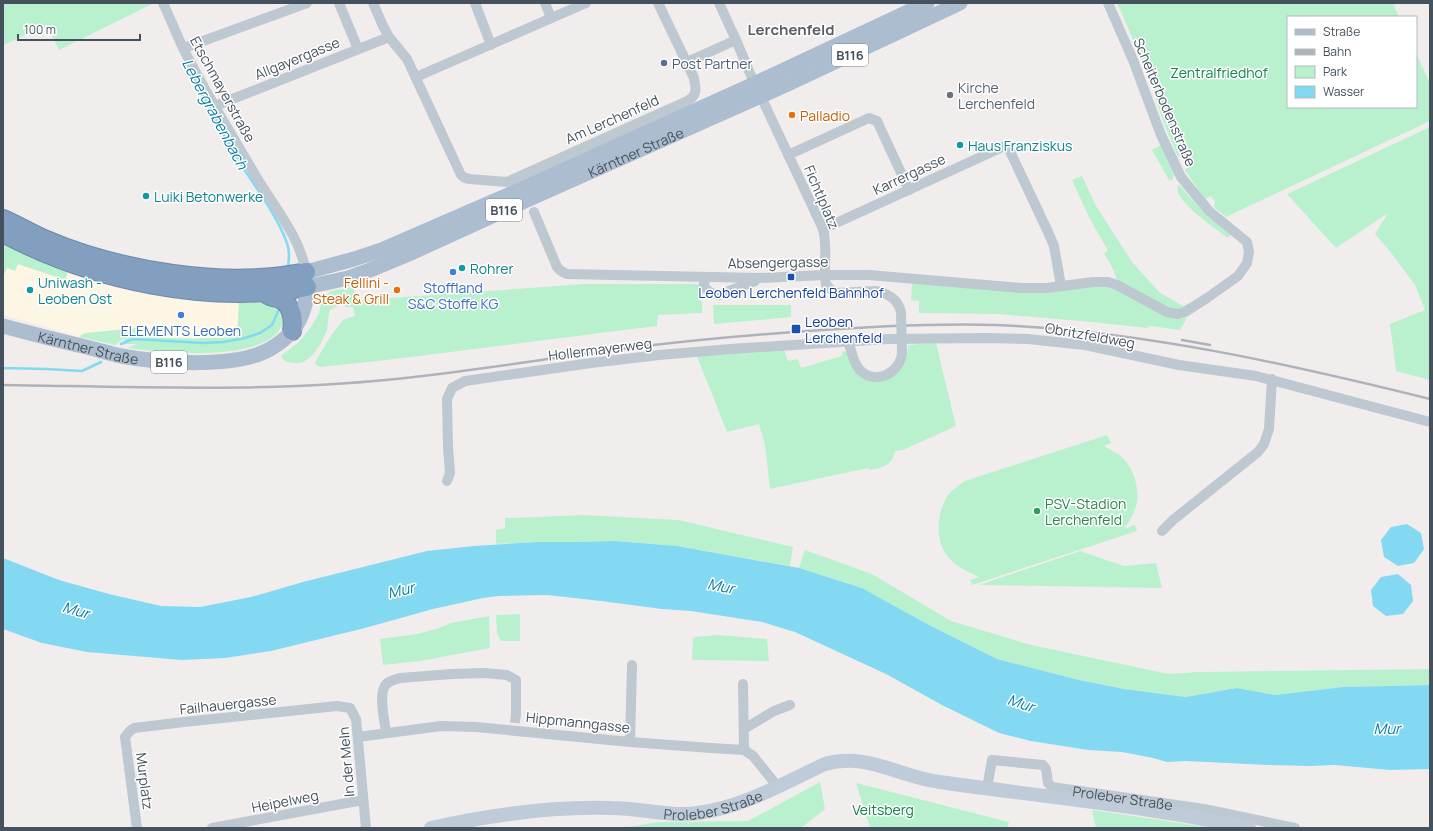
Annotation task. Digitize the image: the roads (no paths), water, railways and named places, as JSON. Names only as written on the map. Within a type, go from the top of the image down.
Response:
[{"type":"highway","points":[[3,222],[44,239],[97,258],[151,271],[193,276],[241,278],[287,276],[306,279]]},
{"type":"highway","points":[[3,222],[18,240],[59,258],[100,272],[147,283],[231,293],[264,293],[306,279]]},
{"type":"highway","points":[[264,293],[271,298],[281,300],[289,307],[293,319],[292,331]]},
{"type":"main road","name":"Kärntner Straße","points":[[757,90],[927,3]]},
{"type":"main road","name":"Kärntner Straße","points":[[306,279],[384,249],[960,3]]},
{"type":"main road","name":"B116","points":[[292,331],[304,308],[306,279]]},
{"type":"main road","name":"Kärntner Straße","points":[[3,326],[120,356],[156,361],[201,362],[230,360],[251,356],[269,350],[282,341],[292,331]]},
{"type":"main road","name":"Proleber Straße","points":[[431,828],[501,814],[573,808],[612,808],[677,815],[699,813],[731,806],[778,787],[825,764],[850,760],[870,763],[938,782],[1162,812],[1249,828]]},
{"type":"street","name":"Etschmayerstraße","points":[[164,3],[184,48],[215,106],[303,255],[306,279]]},
{"type":"street","points":[[184,48],[307,3]]},
{"type":"street","points":[[339,3],[358,49]]},
{"type":"street","points":[[373,3],[383,26],[390,38],[407,58],[416,77],[586,3]]},
{"type":"street","points":[[475,3],[491,45]]},
{"type":"street","points":[[545,3],[551,18]]},
{"type":"street","name":"Am Lerchenfeld","points":[[416,77],[452,159],[461,175],[470,179],[507,182],[691,99],[695,94],[696,88],[687,62],[658,3]]},
{"type":"street","points":[[719,3],[757,90]]},
{"type":"street","name":"Scheiterbodenstraße","points":[[1061,286],[1093,282],[1111,283],[1167,312],[1178,314],[1185,312],[1202,302],[1238,276],[1247,263],[1249,252],[1247,242],[1209,211],[1181,178],[1161,134],[1133,60],[1108,3]]},
{"type":"street","name":"Allgayergasse","points":[[215,106],[358,49],[390,38]]},
{"type":"street","points":[[687,62],[736,40]]},
{"type":"street","name":"Fichtlplatz","points":[[757,90],[823,229],[825,237],[824,275]]},
{"type":"street","name":"Fichtlplatz","points":[[788,155],[869,118],[873,119],[877,121],[909,190]]},
{"type":"street","name":"Karrergasse","points":[[823,229],[1007,145],[1054,246],[1061,286]]},
{"type":"street","name":"Absengergasse","points":[[534,212],[557,267],[561,271],[568,274],[760,278],[824,275],[870,275],[1021,288],[1047,288],[1061,286]]},
{"type":"street","points":[[824,275],[826,286],[835,293],[883,292],[896,302],[901,313],[902,352],[900,362],[894,371],[885,376],[874,377],[863,373],[856,365],[848,342]]},
{"type":"street","points":[[706,277],[704,284],[705,288],[711,293],[719,295],[760,278]]},
{"type":"street","name":"Obritzfeldweg","points":[[848,342],[888,339],[937,338],[1028,339],[1085,345],[1179,365],[1272,379],[1430,422]]},
{"type":"street","name":"Hollermayerweg","points":[[447,481],[450,473],[448,447],[448,399],[452,388],[464,381],[659,355],[813,343],[848,342]]},
{"type":"street","points":[[1162,531],[1173,520],[1258,452],[1264,444],[1269,429],[1272,379]]},
{"type":"street","points":[[630,742],[632,665]]},
{"type":"street","points":[[386,733],[382,699],[384,688],[393,680],[452,674],[484,673],[507,675],[516,680],[515,722]]},
{"type":"street","points":[[743,684],[744,750],[753,756],[778,787]]},
{"type":"street","points":[[744,729],[774,711],[790,705]]},
{"type":"street","name":"In der Meln","points":[[338,706],[350,708],[356,719],[366,828]]},
{"type":"street","name":"Failhauergasse","points":[[125,737],[134,728],[338,706]]},
{"type":"street","name":"Hippmanngasse","points":[[358,737],[441,726],[476,727],[515,722],[630,742],[744,750]]},
{"type":"street","name":"Murplatz","points":[[125,737],[137,828]]},
{"type":"street","name":"Proleber Straße","points":[[986,788],[992,760],[1042,765],[1046,769],[1048,784],[1052,787],[1204,809],[1295,828]]},
{"type":"street","name":"Heipelweg","points":[[212,828],[363,800]]},
{"type":"water","points":[[1407,524],[1421,533],[1424,549],[1414,563],[1398,566],[1384,557],[1381,540],[1391,527]]},
{"type":"water","name":"Mur","points":[[615,541],[677,546],[799,568],[862,588],[929,625],[997,659],[1079,680],[1124,689],[1186,697],[1237,688],[1275,695],[1343,687],[1430,685],[1430,769],[1390,770],[1335,765],[1310,766],[1186,761],[1167,762],[1122,752],[1088,750],[1031,741],[999,733],[942,705],[886,674],[795,632],[762,622],[691,611],[662,609],[547,595],[499,596],[483,598],[433,609],[365,628],[271,651],[225,658],[182,660],[87,652],[42,643],[3,629],[3,558],[59,580],[109,594],[161,606],[200,607],[251,597],[303,582],[427,551],[537,542]]},
{"type":"water","points":[[1398,574],[1411,585],[1413,601],[1403,614],[1386,616],[1373,606],[1371,590],[1381,577]]},
{"type":"waterway","name":"Lebergrabenbach","points":[[200,90],[234,152],[279,225],[288,246],[288,267]]},
{"type":"waterway","name":"Lebergrabenbach","points":[[121,344],[133,339],[203,343],[223,342],[245,338],[260,333],[272,325],[280,307]]},
{"type":"waterway","name":"Lebergrabenbach","points":[[3,368],[82,371],[101,362]]},
{"type":"tunnel","points":[[515,723],[516,713]]},
{"type":"railway","points":[[3,385],[209,388],[363,382],[414,377],[629,348],[712,339],[870,327],[920,325],[996,325],[1051,328],[1106,334],[1215,351],[1430,399]]},
{"type":"railway","points":[[1182,340],[1210,345]]},
{"type":"place","name":"Post Partner","points":[[664,63]]},
{"type":"place","name":"Kirche Lerchenfeld","points":[[950,95]]},
{"type":"place","name":"Palladio","points":[[792,115]]},
{"type":"place","name":"Haus Franziskus","points":[[960,145]]},
{"type":"place","name":"Luiki Betonwerke","points":[[146,196]]},
{"type":"place","name":"Rohrer","points":[[462,268]]},
{"type":"place","name":"Stoffland S&C Stoffe KG","points":[[453,272]]},
{"type":"place","name":"Leoben Lerchenfeld Bahnhof","points":[[791,277]]},
{"type":"place","name":"Uniwash - Leoben Ost","points":[[30,290]]},
{"type":"place","name":"Fellini - Steak & Grill","points":[[397,290]]},
{"type":"place","name":"ELEMENTS Leoben","points":[[181,315]]},
{"type":"place","name":"Leoben Lerchenfeld","points":[[796,329]]},
{"type":"place","name":"PSV-Stadion Lerchenfeld","points":[[1037,511]]},
{"type":"district","name":"Lerchenfeld","points":[[791,29]]},
{"type":"park label","name":"Zentralfriedhof","points":[[1219,72]]},
{"type":"park label","name":"Veitsberg","points":[[883,809]]}]
